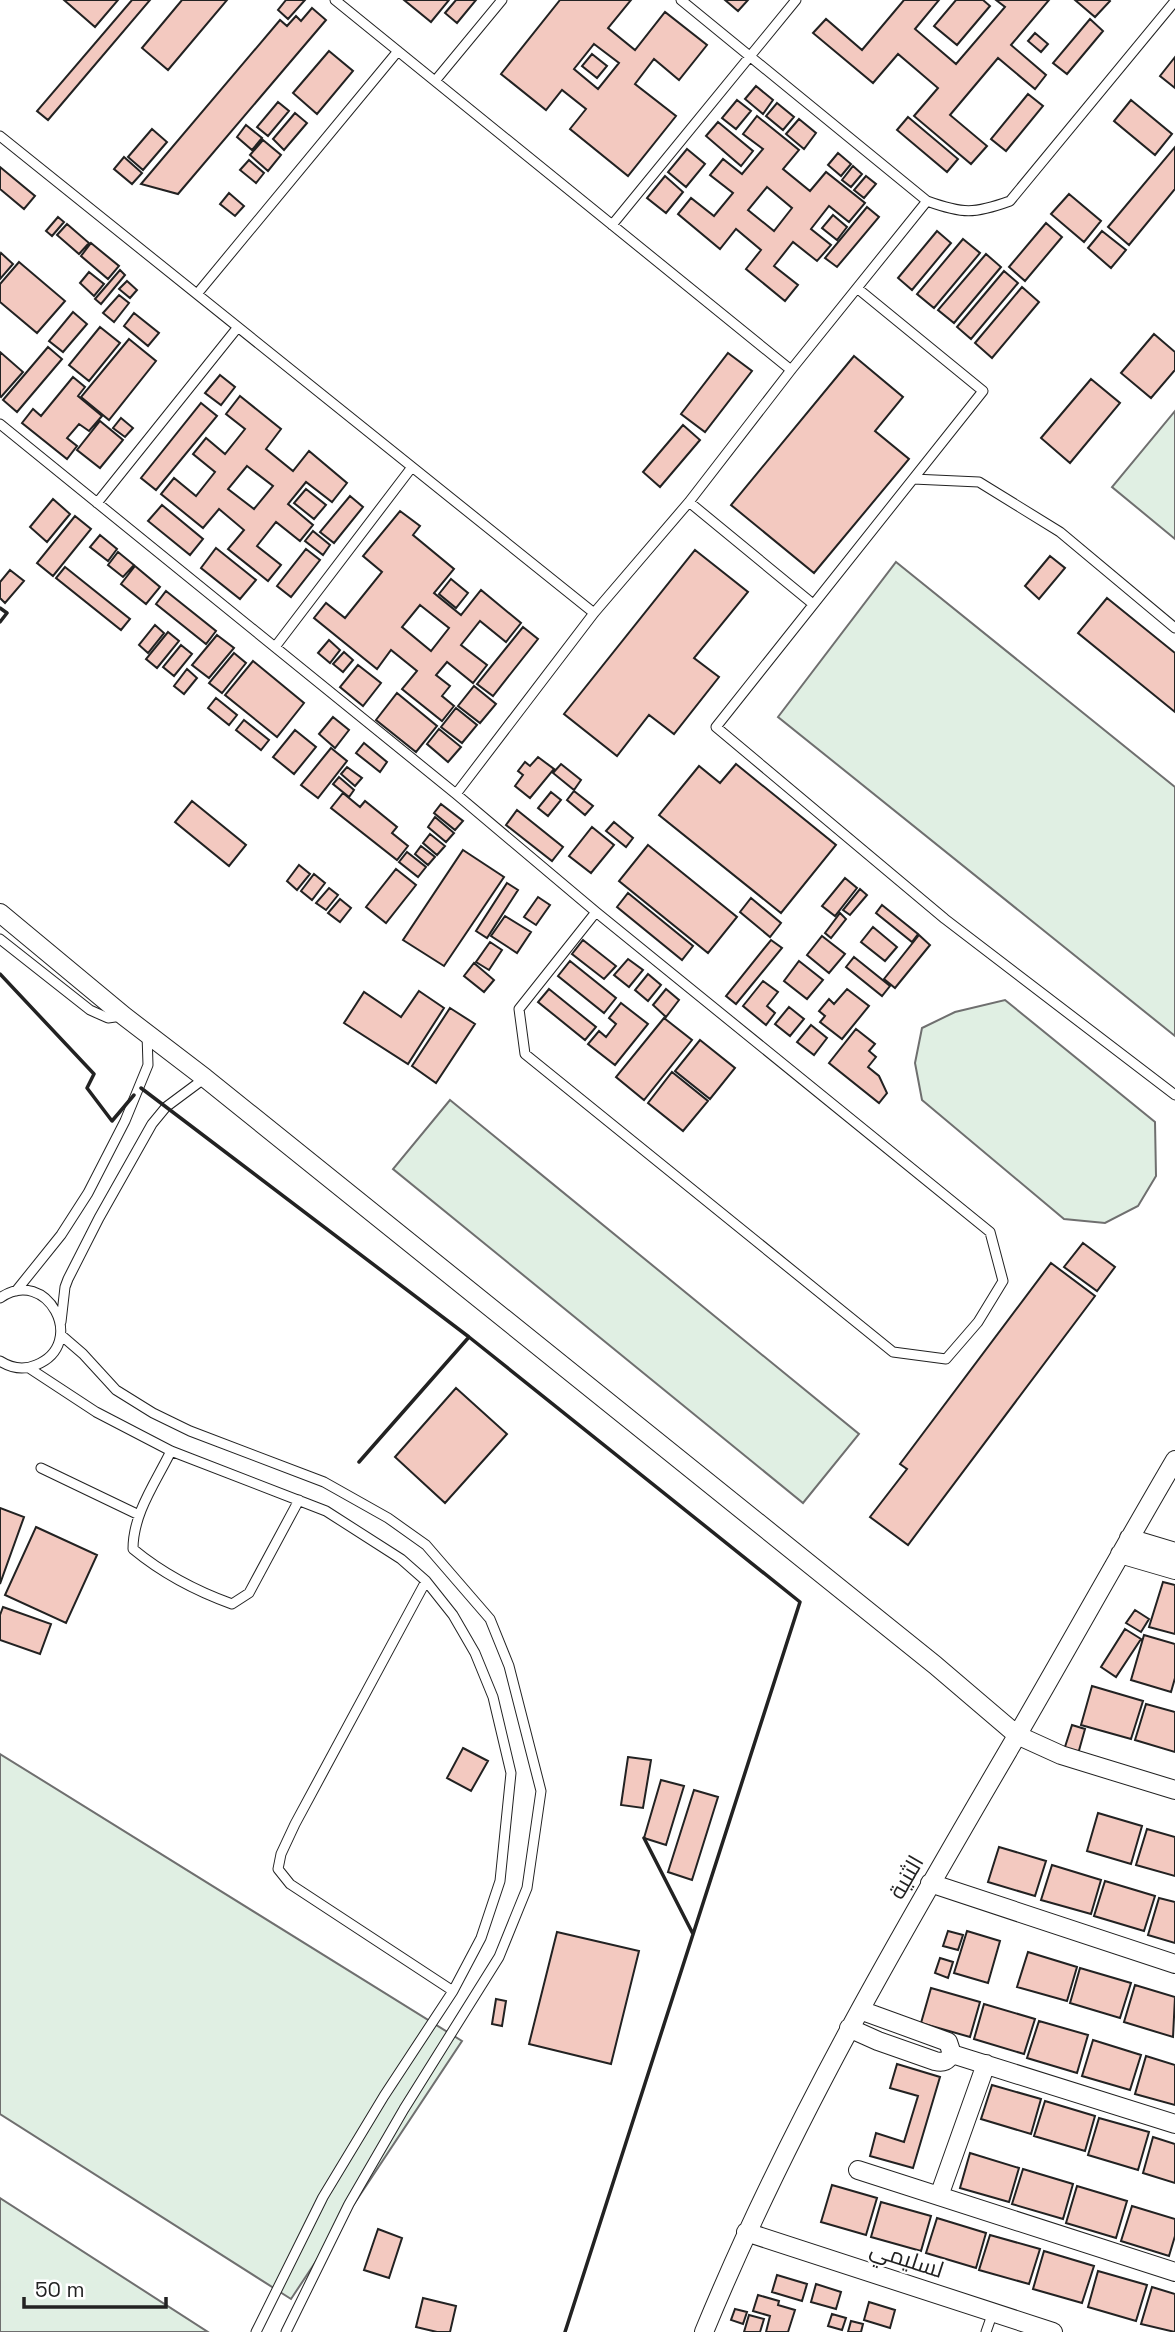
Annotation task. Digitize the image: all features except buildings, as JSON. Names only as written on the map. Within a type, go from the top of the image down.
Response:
[{"type":"street","points":[[0,913],[124,1016],[205,1078],[935,1665],[1017,1735],[1061,1755],[1175,1790]]},
{"type":"street","name":"الثنية","points":[[704,2332],[746,2232],[809,2102],[930,1883],[1175,1460]]},
{"type":"street","points":[[1129,1538],[1175,1552]]},
{"type":"street","points":[[1120,1554],[1175,1570]]},
{"type":"street","points":[[930,1883],[1175,1964]]},
{"type":"street","points":[[849,2028],[877,2041],[942,2063],[948,2060],[952,2053],[948,2042],[860,2010]]},
{"type":"street","points":[[952,2053],[1175,2124]]},
{"type":"street","points":[[939,2196],[986,2064]]},
{"type":"street","points":[[858,2170],[1175,2272]]},
{"type":"street","name":"لسليمي","points":[[746,2232],[1053,2332]]},
{"type":"lane","points":[[335,0],[791,370]]},
{"type":"lane","points":[[435,80],[502,0]]},
{"type":"lane","points":[[681,0],[927,201],[958,212],[985,210],[1010,201],[1175,1]]},
{"type":"lane","points":[[612,225],[796,0]]},
{"type":"lane","points":[[197,294],[398,51]]},
{"type":"lane","points":[[0,136],[594,613]]},
{"type":"lane","points":[[456,794],[594,613],[688,502],[927,201]]},
{"type":"lane","points":[[857,289],[983,391],[716,727],[944,919],[1175,1095]]},
{"type":"lane","points":[[97,503],[238,327]]},
{"type":"lane","points":[[0,424],[990,1232],[1003,1281],[978,1322],[946,1359],[893,1352],[525,1054],[519,1009],[596,912]]},
{"type":"lane","points":[[275,647],[412,467]]},
{"type":"lane","points":[[913,479],[979,482],[1060,532],[1175,628]]},
{"type":"lane","points":[[688,502],[813,604]]},
{"type":"lane","points":[[0,939],[90,1010],[108,1018],[124,1016]]},
{"type":"lane","points":[[16,1291],[61,1235],[88,1193],[125,1121],[148,1065],[147,1033]]},
{"type":"lane","points":[[0,1361],[17,1368],[29,1368],[41,1364],[50,1356],[61,1335],[65,1287],[99,1218],[152,1124],[166,1107],[205,1078]]},
{"type":"lane","points":[[1,1296],[16,1291],[39,1294],[57,1311],[61,1322]]},
{"type":"lane","points":[[61,1335],[83,1354],[116,1390],[153,1413],[190,1431],[324,1482],[388,1518],[426,1545],[490,1619],[509,1666],[541,1791],[527,1888],[499,1957],[404,2109],[349,2204],[286,2332]]},
{"type":"lane","points":[[29,1368],[96,1412],[171,1451],[326,1511],[401,1559],[426,1581],[453,1615],[475,1653],[493,1697],[511,1773],[500,1881],[481,1938],[453,1991],[384,2096],[323,2197],[256,2332]]},
{"type":"lane","points":[[171,1451],[139,1515],[133,1533],[133,1549],[152,1565],[212,1597],[232,1604],[249,1593],[299,1500]]},
{"type":"lane","points":[[41,1468],[139,1515]]},
{"type":"lane","points":[[426,1581],[295,1824],[281,1854],[278,1869],[290,1884],[453,1991]]},
{"type":"lane","points":[[986,2332],[993,2312]]},
{"type":"green space","points":[[1175,411],[1175,539],[1112,487]]},
{"type":"green space","points":[[896,562],[1175,787],[1175,1036],[778,717]]},
{"type":"green space","points":[[1005,1000],[1155,1122],[1156,1176],[1138,1206],[1105,1223],[1064,1219],[922,1100],[915,1063],[922,1028],[955,1012]]},
{"type":"green space","points":[[450,1100],[859,1434],[803,1503],[393,1169]]},
{"type":"green space","points":[[0,1754],[462,2041],[291,2299],[0,2114]]},
{"type":"green space","points":[[0,2198],[208,2332],[0,2332]]},
{"type":"wall","points":[[0,608],[7,613],[0,622]]},
{"type":"wall","points":[[0,974],[94,1074],[87,1088],[112,1121],[134,1095]]},
{"type":"wall","points":[[141,1088],[469,1337],[800,1602],[565,2332]]},
{"type":"wall","points":[[359,1462],[469,1337]]},
{"type":"wall","points":[[644,1838],[693,1934]]}]
